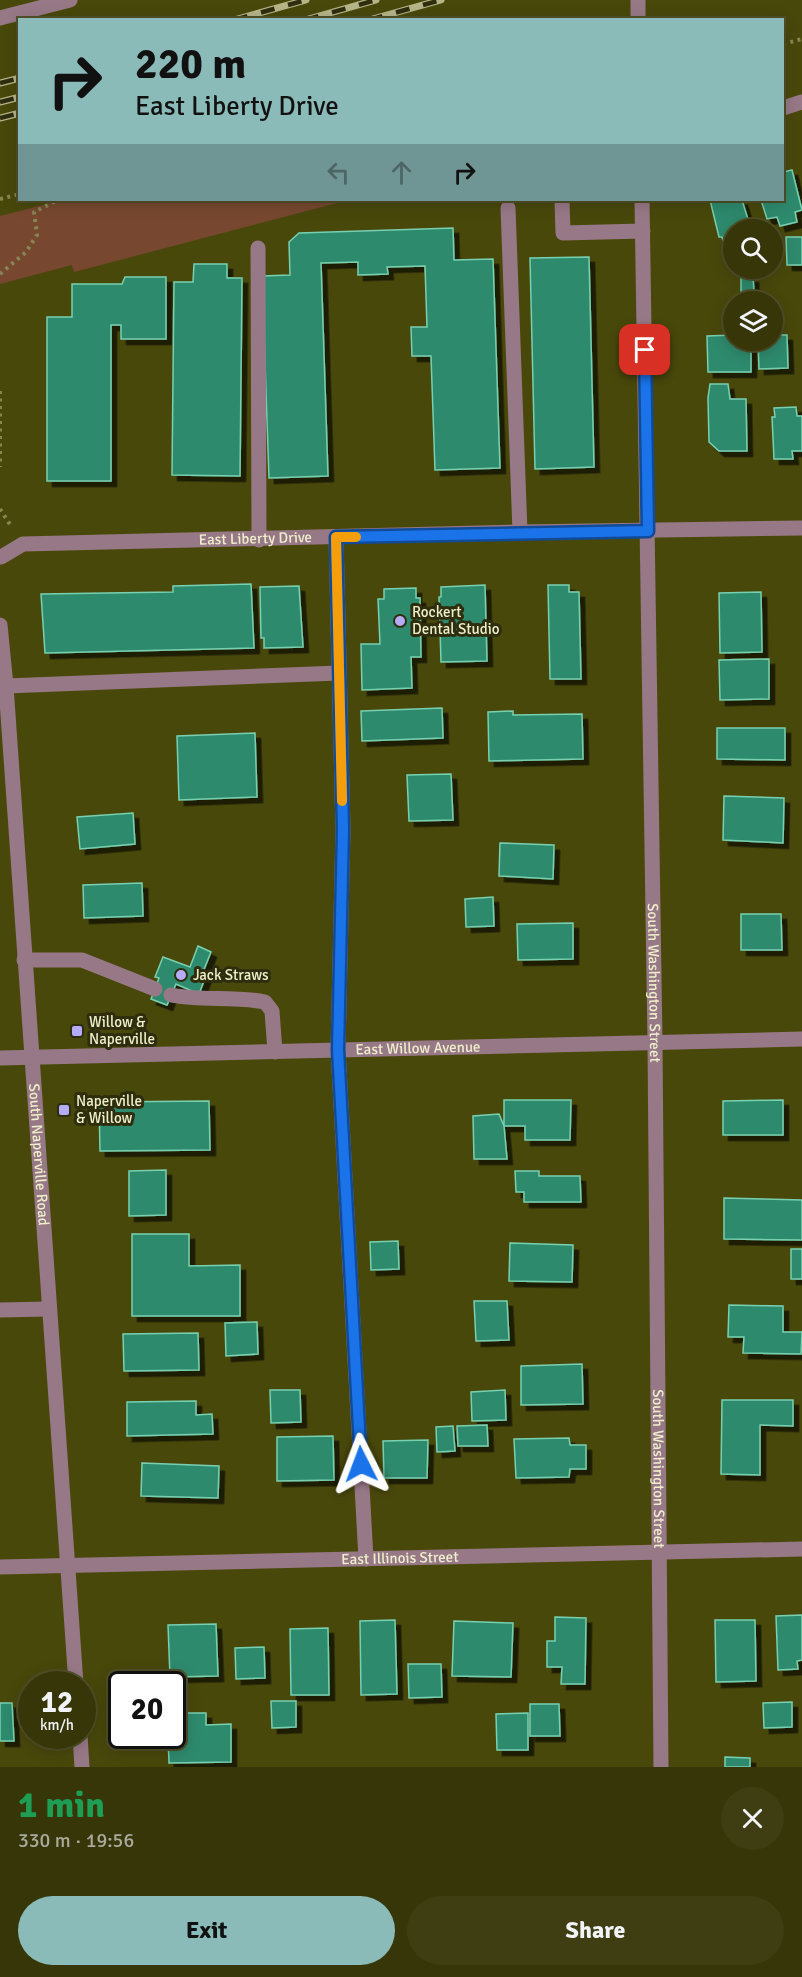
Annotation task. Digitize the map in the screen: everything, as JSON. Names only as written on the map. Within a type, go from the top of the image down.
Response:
[{"type":"street","points":[[0,18],[70,0]]},
{"type":"street","points":[[638,0],[638,18]]},
{"type":"street","points":[[784,108],[802,102]]},
{"type":"street","points":[[562,201],[563,232],[643,231]]},
{"type":"street","name":"South Washington Street","points":[[642,201],[655,1042],[661,1767]]},
{"type":"street","points":[[508,208],[520,532]]},
{"type":"street","points":[[258,248],[259,540]]},
{"type":"street","name":"East Liberty Drive","points":[[0,559],[23,544],[802,528]]},
{"type":"street","points":[[336,537],[343,830],[338,1050],[366,1559]]},
{"type":"street","name":"South Naperville Road","points":[[0,625],[75,1671]]},
{"type":"street","points":[[6,686],[339,673]]},
{"type":"street","points":[[24,960],[82,960],[155,989]]},
{"type":"street","points":[[171,995],[188,998],[246,998],[265,1002],[272,1011],[275,1052]]},
{"type":"street","name":"East Willow Avenue","points":[[0,1058],[802,1039]]},
{"type":"street","points":[[0,1310],[49,1309]]},
{"type":"street","name":"East Illinois Street","points":[[0,1567],[802,1549]]},
{"type":"street","points":[[81,1749],[82,1767]]},
{"type":"path","points":[[784,44],[802,39]]},
{"type":"path","points":[[0,200],[18,195]]},
{"type":"path","points":[[0,274],[26,252],[37,235],[34,212],[56,201]]},
{"type":"path","points":[[0,391],[0,467]]},
{"type":"shaded area","points":[[58,201],[345,201],[74,272],[72,265],[0,284],[0,216]]},
{"type":"building","points":[[792,170],[802,210],[795,212],[797,222],[783,225],[783,219],[777,217],[767,219],[761,201],[784,201],[784,172]]},
{"type":"building","points":[[710,201],[742,201],[748,219],[723,219],[723,241],[722,237],[719,237]]},
{"type":"building","points":[[453,228],[454,260],[493,259],[500,468],[435,470],[431,356],[412,356],[411,327],[427,327],[425,266],[387,267],[388,274],[358,275],[358,262],[321,263],[328,476],[269,478],[262,276],[290,275],[289,242],[299,233]]},
{"type":"building","points":[[786,237],[802,237],[802,265],[787,265]]},
{"type":"building","points":[[589,257],[594,467],[535,469],[530,258]]},
{"type":"building","points":[[194,264],[227,264],[227,278],[242,278],[240,476],[172,475],[174,282],[193,282]]},
{"type":"building","points":[[125,277],[166,277],[166,339],[121,339],[121,325],[111,325],[111,481],[47,481],[47,317],[72,317],[72,284],[122,284]]},
{"type":"building","points":[[741,279],[753,279],[754,291],[741,291]]},
{"type":"building","points":[[723,335],[723,351],[751,351],[751,372],[708,372],[707,336]]},
{"type":"building","points":[[783,335],[787,335],[788,368],[759,369],[758,351],[783,351]]},
{"type":"building","points":[[710,384],[728,384],[730,399],[746,399],[747,451],[719,451],[709,442]]},
{"type":"building","points":[[796,407],[797,416],[802,416],[802,451],[792,451],[793,459],[774,459],[772,417],[775,417],[774,408]]},
{"type":"building","points":[[251,584],[254,648],[45,653],[41,594],[173,592],[173,586]]},
{"type":"building","points":[[485,585],[487,661],[441,662],[439,597],[441,597],[441,587]]},
{"type":"building","points":[[548,585],[569,585],[569,592],[579,592],[581,679],[550,679]]},
{"type":"building","points":[[299,586],[303,647],[264,648],[264,638],[261,638],[260,587]]},
{"type":"building","name":"Rockert Dental Studio","points":[[416,588],[416,598],[420,598],[421,657],[411,657],[412,688],[362,690],[361,644],[380,644],[378,599],[384,599],[384,589]]},
{"type":"building","points":[[761,592],[762,652],[720,653],[719,593]]},
{"type":"building","points":[[769,659],[769,699],[720,700],[719,660]]},
{"type":"building","points":[[442,708],[443,738],[362,741],[361,711]]},
{"type":"building","points":[[513,711],[513,715],[582,714],[583,759],[489,761],[488,712]]},
{"type":"building","points":[[717,728],[785,728],[785,760],[717,759]]},
{"type":"building","points":[[255,733],[257,797],[179,800],[177,736]]},
{"type":"building","points":[[451,774],[453,820],[409,821],[407,775]]},
{"type":"building","points":[[724,796],[784,798],[783,843],[723,840]]},
{"type":"building","points":[[133,813],[135,844],[80,849],[77,817]]},
{"type":"building","points":[[500,843],[554,845],[553,879],[499,876]]},
{"type":"building","points":[[142,883],[143,916],[84,918],[83,885]]},
{"type":"building","points":[[493,897],[494,926],[466,927],[465,899]]},
{"type":"building","points":[[741,914],[781,914],[782,950],[741,950]]},
{"type":"building","points":[[573,923],[573,959],[518,960],[517,924]]},
{"type":"building","name":"Jack Straws","points":[[198,946],[211,952],[203,972],[207,973],[199,994],[176,984],[167,1005],[151,999],[159,978],[155,977],[163,957],[190,967]]},
{"type":"building","points":[[504,1100],[571,1100],[570,1140],[525,1140],[525,1126],[504,1126]]},
{"type":"building","points":[[783,1100],[783,1135],[723,1135],[723,1101]]},
{"type":"building","points":[[209,1101],[210,1150],[100,1151],[99,1102]]},
{"type":"building","points":[[499,1114],[504,1126],[507,1159],[474,1159],[473,1116]]},
{"type":"building","points":[[166,1170],[166,1215],[129,1216],[129,1171]]},
{"type":"building","points":[[515,1171],[539,1171],[539,1176],[580,1176],[581,1202],[524,1202],[524,1192],[516,1192]]},
{"type":"building","points":[[724,1198],[802,1200],[802,1240],[724,1239]]},
{"type":"building","points":[[132,1234],[189,1234],[189,1266],[240,1265],[240,1316],[132,1316]]},
{"type":"building","points":[[398,1241],[399,1269],[371,1270],[370,1242]]},
{"type":"building","points":[[510,1243],[573,1245],[572,1282],[509,1281]]},
{"type":"building","points":[[791,1249],[802,1249],[802,1279],[791,1279]]},
{"type":"building","points":[[474,1301],[507,1301],[509,1340],[476,1341]]},
{"type":"building","points":[[729,1305],[783,1306],[783,1332],[802,1332],[801,1354],[743,1353],[744,1337],[728,1337]]},
{"type":"building","points":[[257,1322],[258,1354],[226,1356],[225,1323]]},
{"type":"building","points":[[198,1333],[199,1370],[124,1371],[123,1334]]},
{"type":"building","points":[[582,1364],[583,1404],[521,1405],[521,1366]]},
{"type":"building","points":[[270,1390],[300,1390],[301,1422],[271,1423]]},
{"type":"building","points":[[505,1390],[506,1420],[472,1421],[471,1392]]},
{"type":"building","points":[[722,1400],[793,1400],[793,1426],[760,1425],[760,1475],[721,1474]]},
{"type":"building","points":[[196,1401],[196,1415],[212,1414],[213,1434],[127,1436],[127,1402]]},
{"type":"building","points":[[487,1425],[488,1446],[458,1446],[457,1426]]},
{"type":"building","points":[[453,1426],[455,1451],[437,1452],[436,1427]]},
{"type":"building","points":[[333,1436],[334,1480],[277,1481],[277,1437]]},
{"type":"building","points":[[569,1438],[570,1445],[586,1445],[586,1469],[570,1469],[569,1477],[516,1478],[514,1439]]},
{"type":"building","points":[[428,1440],[427,1478],[384,1478],[383,1441]]},
{"type":"building","points":[[142,1463],[219,1466],[218,1498],[141,1496]]},
{"type":"building","points":[[802,1615],[802,1660],[797,1661],[798,1669],[778,1670],[776,1616]]},
{"type":"building","points":[[555,1617],[586,1618],[585,1684],[561,1684],[562,1667],[547,1667],[547,1641],[555,1641]]},
{"type":"building","points":[[395,1620],[397,1694],[361,1695],[360,1621]]},
{"type":"building","points":[[715,1620],[755,1620],[756,1681],[716,1682]]},
{"type":"building","points":[[454,1621],[513,1623],[511,1677],[452,1676]]},
{"type":"building","points":[[216,1624],[218,1676],[186,1677],[186,1671],[170,1671],[168,1625]]},
{"type":"building","points":[[328,1628],[329,1695],[291,1695],[290,1629]]},
{"type":"building","points":[[264,1647],[265,1678],[236,1679],[235,1648]]},
{"type":"building","points":[[408,1664],[441,1664],[442,1697],[409,1698]]},
{"type":"building","points":[[271,1701],[296,1701],[296,1727],[272,1728]]},
{"type":"building","points":[[792,1702],[792,1727],[764,1728],[763,1703]]},
{"type":"building","points":[[0,1703],[12,1703],[14,1741],[0,1741]]},
{"type":"building","points":[[530,1704],[559,1704],[560,1736],[530,1736]]},
{"type":"building","points":[[186,1713],[206,1713],[206,1725],[231,1724],[231,1762],[169,1763],[168,1749],[186,1749]]},
{"type":"building","points":[[528,1713],[528,1750],[497,1750],[496,1714]]},
{"type":"building","points":[[725,1757],[750,1758],[750,1767],[725,1767]]},
{"type":"railway","points":[[241,18],[306,0]]},
{"type":"railway","points":[[312,18],[376,0]]},
{"type":"railway","points":[[376,18],[441,0]]},
{"type":"railway","points":[[0,83],[18,78]]},
{"type":"railway","points":[[0,102],[18,98]]},
{"type":"railway","points":[[0,118],[18,114]]},
{"type":"slow traffic","points":[[342,801],[336,537],[356,537]]},
{"type":"place","name":"Rockert Dental Studio","points":[[400,621]]},
{"type":"place","name":"Jack Straws","points":[[181,975]]},
{"type":"place","name":"Willow & Naperville","points":[[77,1031]]},
{"type":"place","name":"Naperville & Willow","points":[[64,1110]]},
{"type":"route","points":[[361,1464],[338,1050],[343,830],[336,537],[648,531],[645,350]]}]
